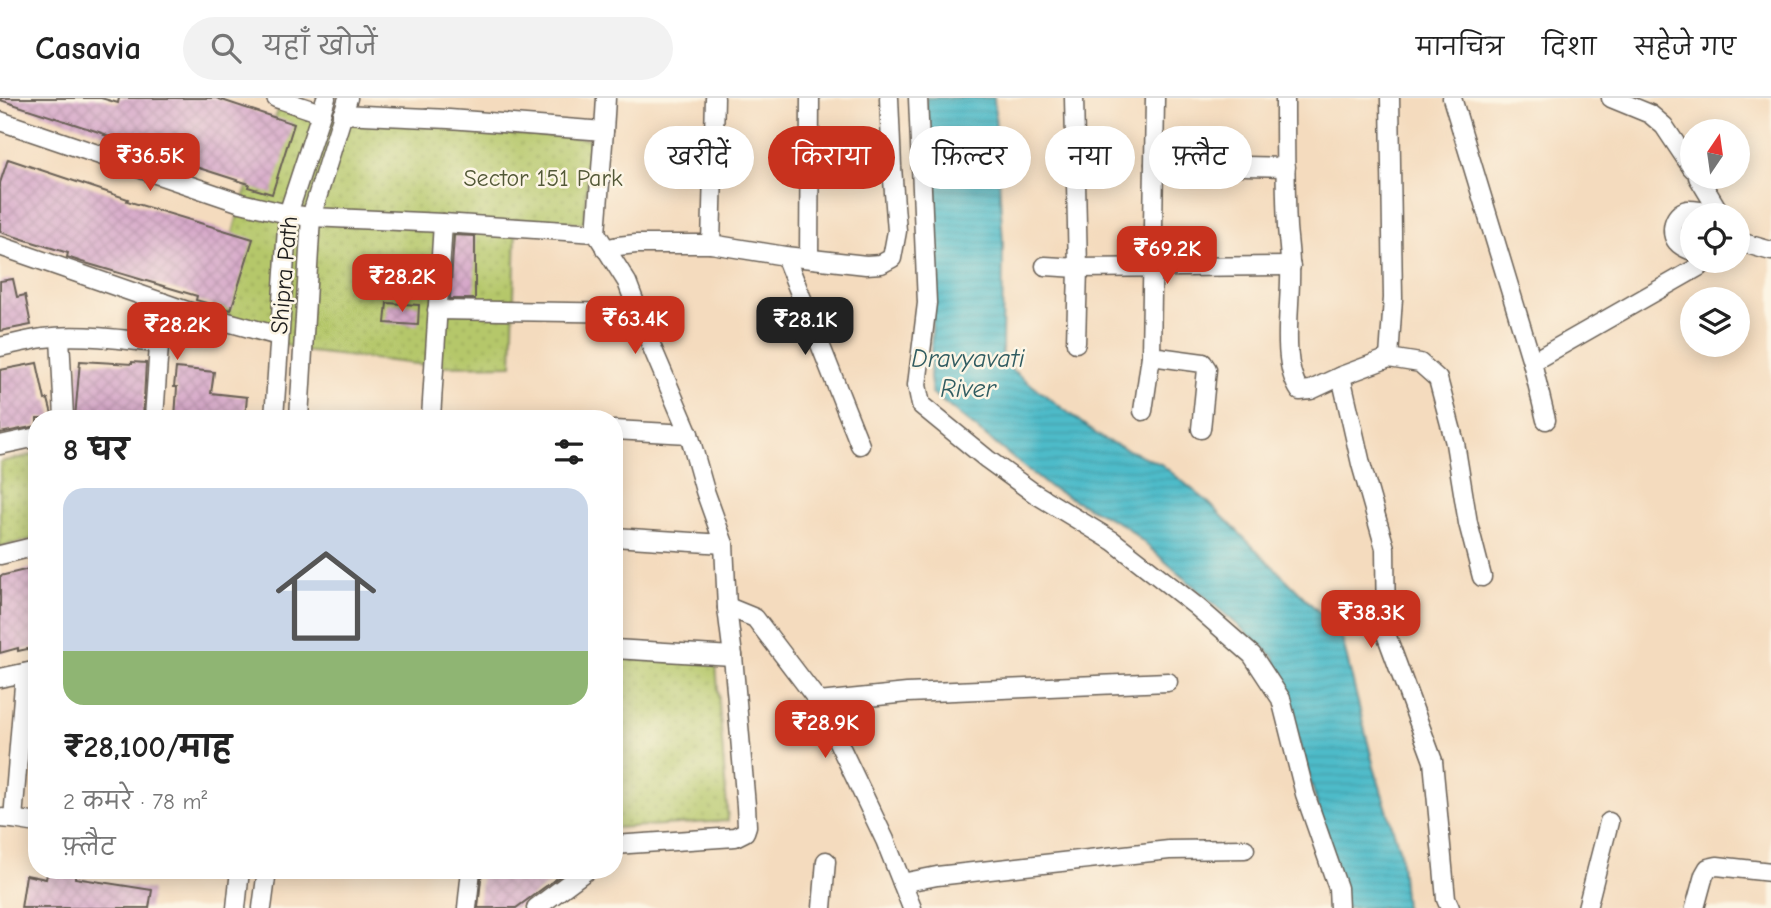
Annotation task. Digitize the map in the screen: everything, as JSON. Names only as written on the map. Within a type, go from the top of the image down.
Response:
[{"type":"street","points":[[275,98],[324,106]]},
{"type":"street","points":[[606,98],[600,241],[627,282],[689,433],[705,491],[724,544],[727,608],[747,826],[745,832],[735,837],[623,845]]},
{"type":"street","points":[[711,244],[715,98]]},
{"type":"street","points":[[810,98],[810,258]]},
{"type":"street","points":[[0,121],[241,203],[288,214],[443,223],[600,241],[618,246],[711,244],[866,265],[881,264],[892,258],[897,230],[889,98]]},
{"type":"street","points":[[918,98],[927,303],[917,386],[921,405],[1034,493],[1113,541],[1196,606],[1252,655],[1281,699],[1305,794],[1338,888],[1339,908]]},
{"type":"street","points":[[1074,98],[1078,268],[1076,343]]},
{"type":"street","points":[[1155,98],[1155,126]]},
{"type":"street","points":[[1284,98],[1290,266],[1289,355],[1294,382],[1300,391],[1311,390],[1389,358],[1420,363],[1437,379],[1455,443],[1468,523],[1482,577]]},
{"type":"street","points":[[1389,358],[1394,298],[1390,98]]},
{"type":"street","points":[[1452,98],[1532,362],[1546,420]]},
{"type":"street","points":[[1611,98],[1650,114],[1672,136],[1680,149]]},
{"type":"street","name":"Shipra Path","points":[[274,410],[288,214],[324,106]]},
{"type":"street","points":[[345,106],[449,119],[604,131]]},
{"type":"street","name":"Shipra Path","points":[[299,410],[311,217],[345,106]]},
{"type":"street","points":[[1252,166],[1286,167]]},
{"type":"street","points":[[1143,411],[1151,356],[1154,189]]},
{"type":"street","points":[[1680,213],[1673,224],[1673,234],[1680,245]]},
{"type":"street","points":[[431,410],[443,223]]},
{"type":"street","points":[[1750,245],[1771,251]]},
{"type":"street","points":[[0,246],[162,302],[279,336]]},
{"type":"street","points":[[785,256],[860,444]]},
{"type":"street","points":[[1045,266],[1290,266]]},
{"type":"street","points":[[1532,362],[1688,273]]},
{"type":"street","points":[[155,410],[162,302]]},
{"type":"street","points":[[437,310],[639,313]]},
{"type":"street","points":[[0,347],[45,338],[77,337],[159,343]]},
{"type":"street","points":[[60,338],[64,410]]},
{"type":"street","points":[[1151,356],[1203,363],[1207,369],[1201,429]]},
{"type":"street","points":[[1341,376],[1361,464],[1385,548],[1386,634],[1433,761],[1446,899],[1450,908]]},
{"type":"street","points":[[623,430],[689,433]]},
{"type":"street","points":[[0,445],[28,439]]},
{"type":"street","points":[[623,538],[724,544]]},
{"type":"street","points":[[0,555],[28,548]]},
{"type":"street","points":[[727,608],[755,618],[819,702],[885,840],[912,908]]},
{"type":"street","points":[[623,650],[733,656]]},
{"type":"street","points":[[0,678],[28,672]]},
{"type":"street","points":[[819,702],[907,693],[1168,682]]},
{"type":"street","points":[[28,689],[6,818],[28,821]]},
{"type":"street","points":[[1587,908],[1609,822]]},
{"type":"street","points":[[902,883],[937,876],[1169,850],[1245,849]]},
{"type":"street","points":[[821,908],[826,860]]},
{"type":"street","points":[[1695,908],[1708,868],[1717,866],[1771,872]]},
{"type":"street","points":[[236,908],[239,879]]},
{"type":"street","points":[[262,908],[266,879]]},
{"type":"street","points":[[467,908],[470,879]]},
{"type":"street","points":[[536,908],[575,879]]},
{"type":"green space","name":"Sector 151 Park","points":[[282,100],[321,113],[500,123],[502,133],[590,139],[584,223],[515,219],[512,365],[434,366],[302,351],[211,317],[241,203]]},
{"type":"green space","points":[[28,456],[28,540],[0,547],[0,462]]},
{"type":"green space","points":[[623,658],[716,663],[728,821],[623,827]]},
{"type":"water","name":"Dravyavati River","points":[[926,98],[994,98],[996,126],[927,126]]},
{"type":"water","name":"Dravyavati River","points":[[930,189],[1000,189],[1003,243],[1002,354],[1012,370],[1103,439],[1161,464],[1208,502],[1341,634],[1374,767],[1400,852],[1405,908],[1336,908],[1334,862],[1274,657],[1125,526],[1049,487],[932,393],[930,378],[934,274]]},
{"type":"building","points":[[101,98],[118,103],[119,98],[216,98],[294,124],[272,194],[105,134],[0,100]]},
{"type":"building","points":[[8,159],[128,199],[127,201],[253,239],[231,310],[196,300],[197,296],[82,262],[67,257],[68,253],[0,232],[0,183]]},
{"type":"building","points":[[454,235],[475,236],[475,299],[450,299]]},
{"type":"building","points":[[13,279],[17,297],[25,295],[31,325],[0,331],[0,281]]},
{"type":"building","points":[[387,303],[419,305],[418,325],[385,323]]},
{"type":"building","points":[[80,361],[146,363],[143,410],[76,410]]},
{"type":"building","points":[[37,363],[45,400],[48,399],[51,410],[28,410],[28,428],[0,433],[0,370]]},
{"type":"building","points":[[176,368],[214,372],[211,393],[247,397],[246,410],[176,410],[177,387],[174,387]]},
{"type":"building","points":[[28,569],[28,649],[18,651],[18,648],[0,653],[0,576]]},
{"type":"building","points":[[26,875],[28,879],[81,879],[152,890],[149,908],[21,908]]},
{"type":"building","points":[[481,879],[556,879],[516,908],[478,908]]}]
